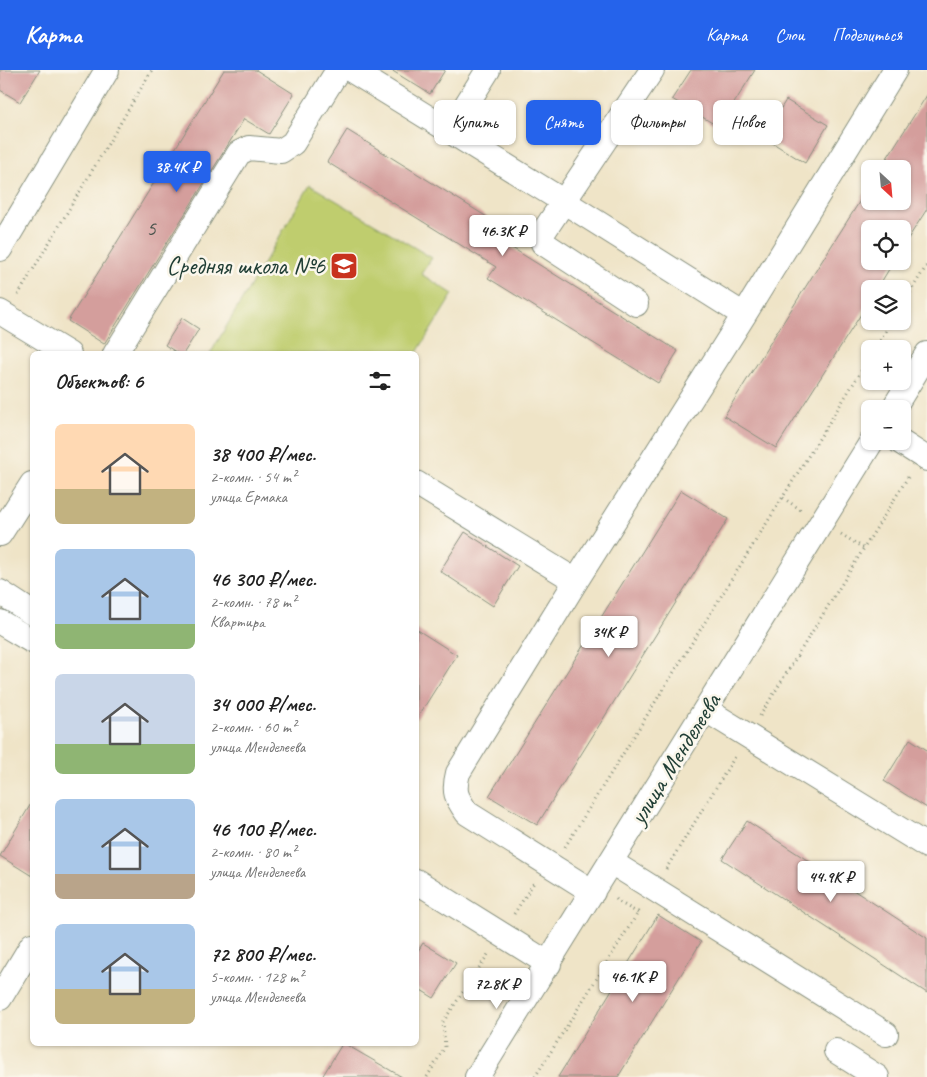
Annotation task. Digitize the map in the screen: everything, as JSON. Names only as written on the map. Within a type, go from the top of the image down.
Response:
[{"type":"street","points":[[0,249],[107,70]]},
{"type":"street","points":[[117,351],[239,152],[249,148],[281,151],[293,143],[338,70]]},
{"type":"street","points":[[351,70],[434,121]]},
{"type":"street","points":[[469,100],[488,70]]},
{"type":"street","points":[[636,304],[543,244],[542,234],[652,70]]},
{"type":"street","points":[[593,892],[466,813],[454,787],[458,773],[895,70]]},
{"type":"street","points":[[473,145],[744,314]]},
{"type":"street","points":[[3,314],[64,351]]},
{"type":"street","points":[[898,400],[927,354]]},
{"type":"street","points":[[911,449],[924,457]]},
{"type":"street","name":"улица Менделеева","points":[[477,1077],[549,964],[866,450]]},
{"type":"street","points":[[419,485],[576,581]]},
{"type":"street","points":[[0,534],[30,487]]},
{"type":"street","points":[[0,592],[30,612]]},
{"type":"street","points":[[0,622],[30,640]]},
{"type":"street","points":[[706,710],[927,846]]},
{"type":"street","points":[[611,862],[886,1034]]},
{"type":"street","points":[[419,883],[549,964]]},
{"type":"street","points":[[0,998],[30,948]]},
{"type":"street","points":[[836,1051],[877,1077]]},
{"type":"path","points":[[3,314],[152,70]]},
{"type":"path","points":[[911,290],[927,265]]},
{"type":"path","points":[[427,1077],[445,1047],[444,1022],[534,882],[572,837],[861,371]]},
{"type":"path","points":[[535,1077],[924,457]]},
{"type":"green space","name":"Средняя школа №6","points":[[310,185],[432,258],[421,274],[453,294],[418,351],[212,351]]},
{"type":"building","points":[[0,70],[40,70],[20,102],[0,90]]},
{"type":"building","points":[[224,70],[256,70],[294,94],[269,134],[244,119],[104,344],[68,321]]},
{"type":"building","points":[[391,70],[445,70],[430,94]]},
{"type":"building","points":[[691,70],[755,70],[736,100],[713,100],[713,123],[703,117],[703,100],[672,99]]},
{"type":"building","points":[[927,95],[927,209],[911,234],[911,220],[861,220],[861,270],[889,270],[882,280],[861,280],[861,314],[776,448],[724,416],[861,199],[861,210],[911,210],[911,160],[886,160]]},
{"type":"building","points":[[786,100],[828,125],[805,163],[776,145],[783,145],[783,105]]},
{"type":"building","points":[[347,130],[516,235],[509,246],[678,351],[658,383],[488,278],[496,267],[327,162]]},
{"type":"building","points":[[182,318],[199,329],[185,351],[174,351],[165,345]]},
{"type":"building","points":[[681,490],[728,519],[537,825],[489,796]]},
{"type":"building","points":[[465,532],[518,566],[493,606],[440,571]]},
{"type":"building","points":[[419,631],[457,655],[419,715]]},
{"type":"building","points":[[910,739],[927,750],[927,808],[884,781]]},
{"type":"building","points":[[30,805],[30,875],[0,856]]},
{"type":"building","points":[[747,821],[927,938],[927,993],[722,859]]},
{"type":"building","points":[[658,915],[701,942],[618,1077],[558,1077]]},
{"type":"building","points":[[423,943],[456,963],[434,998],[419,989],[419,949]]},
{"type":"building","points":[[341,1046],[348,1046],[402,1077],[322,1077]]},
{"type":"place","name":"Средняя школа №6","points":[[344,266]]}]
